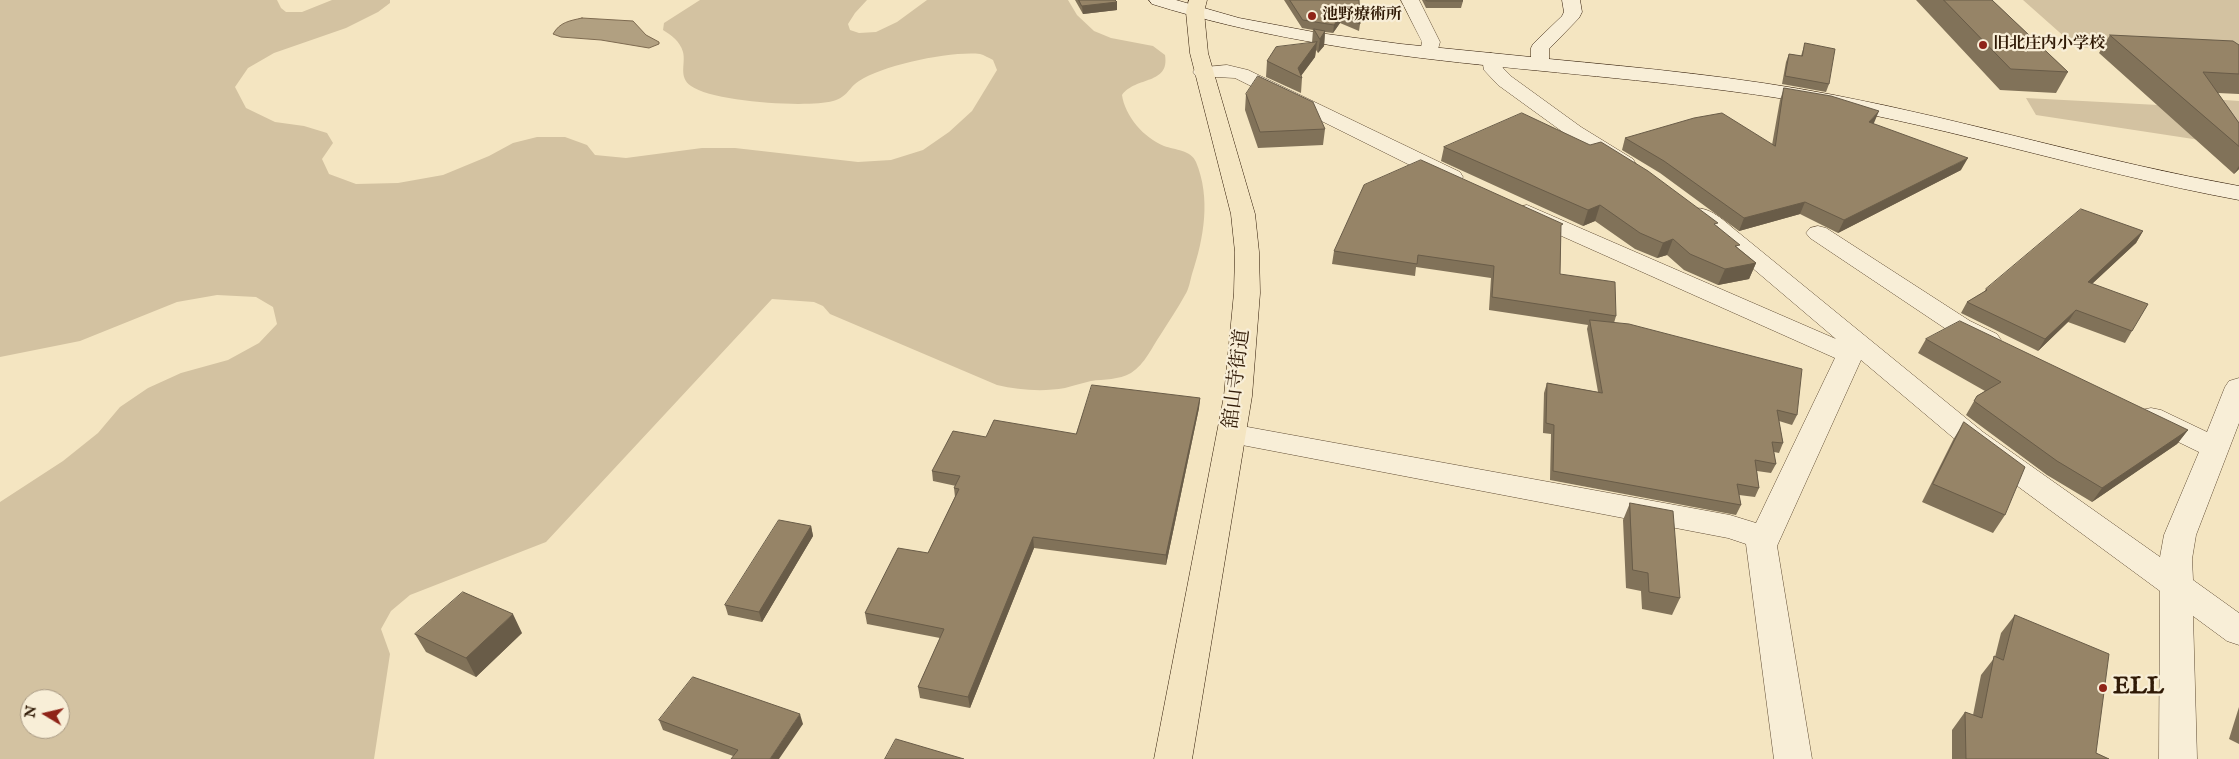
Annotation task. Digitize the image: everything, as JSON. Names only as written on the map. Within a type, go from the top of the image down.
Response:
[{"type":"main road","name":"舘山寺街道","points":[[1173,759],[1231,434],[1244,344],[1247,293],[1247,252],[1243,214],[1235,180],[1203,72],[1196,6]]},
{"type":"street","points":[[1158,0],[1196,6],[1296,35],[1429,52],[1734,85],[1821,98],[1912,117],[2133,173],[2239,194]]},
{"type":"street","points":[[1410,0],[1431,42],[1429,52]]},
{"type":"street","points":[[1540,64],[1540,48],[1570,18],[1573,12],[1571,0]]},
{"type":"street","points":[[1491,59],[1494,70],[1505,81],[1574,131],[1643,175]]},
{"type":"street","points":[[1203,72],[1234,71],[1467,184]]},
{"type":"street","points":[[1675,198],[1732,238],[1853,348],[1974,439],[2239,631]]},
{"type":"street","points":[[1512,204],[1610,250],[1853,348]]},
{"type":"street","points":[[1818,233],[1961,327],[2013,352]]},
{"type":"street","points":[[1793,759],[1761,546],[1853,348]]},
{"type":"street","points":[[2178,759],[2176,559],[2180,535],[2239,387]]},
{"type":"street","points":[[2127,406],[2214,447]]},
{"type":"street","points":[[1231,434],[1730,527],[1764,538]]},
{"type":"shaded area","points":[[0,0],[277,0],[281,8],[286,12],[302,12],[332,0],[390,0],[390,3],[378,12],[346,28],[274,53],[248,68],[235,87],[246,108],[275,122],[304,126],[327,133],[333,143],[322,159],[329,174],[356,184],[398,183],[443,175],[489,156],[513,143],[537,137],[565,137],[587,145],[595,155],[626,158],[702,148],[735,148],[858,162],[891,160],[923,150],[949,132],[972,111],[997,70],[993,60],[980,54],[967,54],[918,60],[870,75],[856,83],[842,97],[833,101],[782,104],[739,100],[702,92],[687,82],[684,74],[682,48],[675,39],[663,30],[664,23],[700,0],[867,0],[848,24],[850,30],[859,33],[876,32],[897,22],[927,0],[1068,0],[1077,15],[1094,31],[1111,38],[1153,46],[1165,55],[1165,65],[1162,71],[1157,76],[1128,89],[1122,95],[1124,103],[1131,118],[1149,138],[1164,146],[1187,153],[1194,158],[1201,176],[1203,190],[1204,218],[1200,246],[1188,290],[1144,360],[1131,373],[1122,377],[1048,390],[1022,389],[997,385],[830,314],[823,306],[814,302],[772,299],[546,542],[410,595],[391,611],[381,629],[390,654],[374,759],[0,759],[0,502],[63,461],[98,433],[120,407],[148,388],[181,373],[228,360],[259,343],[277,324],[273,307],[256,297],[217,295],[177,302],[80,341],[0,357]]},
{"type":"shaded area","points":[[2023,0],[2239,0],[2239,55],[2076,47]]},
{"type":"shaded area","points":[[582,18],[633,21],[646,35],[659,42],[659,44],[649,48],[601,40],[561,37],[553,34],[562,24]]},
{"type":"shaded area","points":[[2151,95],[2239,101],[2239,146],[2036,115],[2026,98],[2158,105]]},
{"type":"building","points":[[1079,0],[1115,0],[1117,2],[1082,6]]},
{"type":"building","points":[[1290,0],[1359,0],[1360,24],[1341,16],[1334,25],[1303,20]]},
{"type":"building","points":[[1462,0],[1463,1],[1427,1]]},
{"type":"building","points":[[1944,0],[1992,0],[2068,72],[2011,69]]},
{"type":"building","points":[[1314,29],[1325,31],[1320,39]]},
{"type":"building","points":[[2110,35],[2233,41],[2239,45],[2239,74],[2203,72],[2239,123],[2239,146]]},
{"type":"building","points":[[1317,42],[1298,68],[1302,78],[1267,61],[1276,47]]},
{"type":"building","points":[[1805,43],[1835,49],[1829,84],[1785,76],[1789,54],[1802,56]]},
{"type":"building","points":[[1258,76],[1313,102],[1325,129],[1260,132],[1246,94]]},
{"type":"building","points":[[1784,88],[1831,96],[1879,111],[1869,122],[1968,158],[1844,220],[1805,202],[1744,218],[1664,161],[1625,138],[1694,118],[1722,113],[1775,146]]},
{"type":"building","points":[[1522,113],[1590,145],[1601,142],[1648,171],[1718,223],[1714,224],[1740,245],[1735,246],[1756,263],[1725,269],[1690,254],[1673,239],[1663,243],[1640,233],[1600,205],[1588,210],[1444,147]]},
{"type":"building","points":[[1421,160],[1563,224],[1561,225],[1560,274],[1615,282],[1616,316],[1492,297],[1494,266],[1418,255],[1417,264],[1334,251],[1364,185]]},
{"type":"building","points":[[2081,209],[2143,231],[2088,282],[2148,304],[2132,331],[2076,310],[2045,339],[1967,302],[1987,290]]},
{"type":"building","points":[[1590,320],[1629,324],[1802,369],[1797,415],[1777,410],[1783,443],[1772,442],[1776,464],[1755,460],[1759,488],[1737,484],[1741,505],[1553,471],[1554,425],[1546,423],[1547,383],[1602,393]]},
{"type":"building","points":[[1960,321],[2188,430],[2102,488],[2057,461],[1974,401],[1977,396],[2001,382],[1926,339]]},
{"type":"building","points":[[1092,385],[1200,398],[1166,555],[1033,537],[968,697],[918,687],[944,629],[865,613],[898,548],[928,553],[959,489],[954,488],[960,476],[932,471],[953,431],[986,437],[994,420],[1076,434]]},
{"type":"building","points":[[1964,422],[2025,467],[2005,515],[1933,484]]},
{"type":"building","points":[[1630,503],[1673,511],[1680,598],[1649,592],[1648,573],[1633,570]]},
{"type":"building","points":[[779,520],[811,526],[759,612],[725,605]]},
{"type":"building","points":[[463,592],[513,614],[466,658],[415,634]]},
{"type":"building","points":[[2015,615],[2109,654],[2096,753],[2109,759],[1966,759],[1965,712],[1982,718],[1994,656],[2003,660]]},
{"type":"building","points":[[693,677],[800,714],[770,759],[731,759],[738,750],[659,720]]},
{"type":"building","points":[[896,739],[964,759],[885,759]]},
{"type":"place","name":"池野療術所","points":[[1312,16]]},
{"type":"place","name":"旧北庄内小学校","points":[[1983,45]]},
{"type":"place","name":"ELL","points":[[2103,688]]}]
